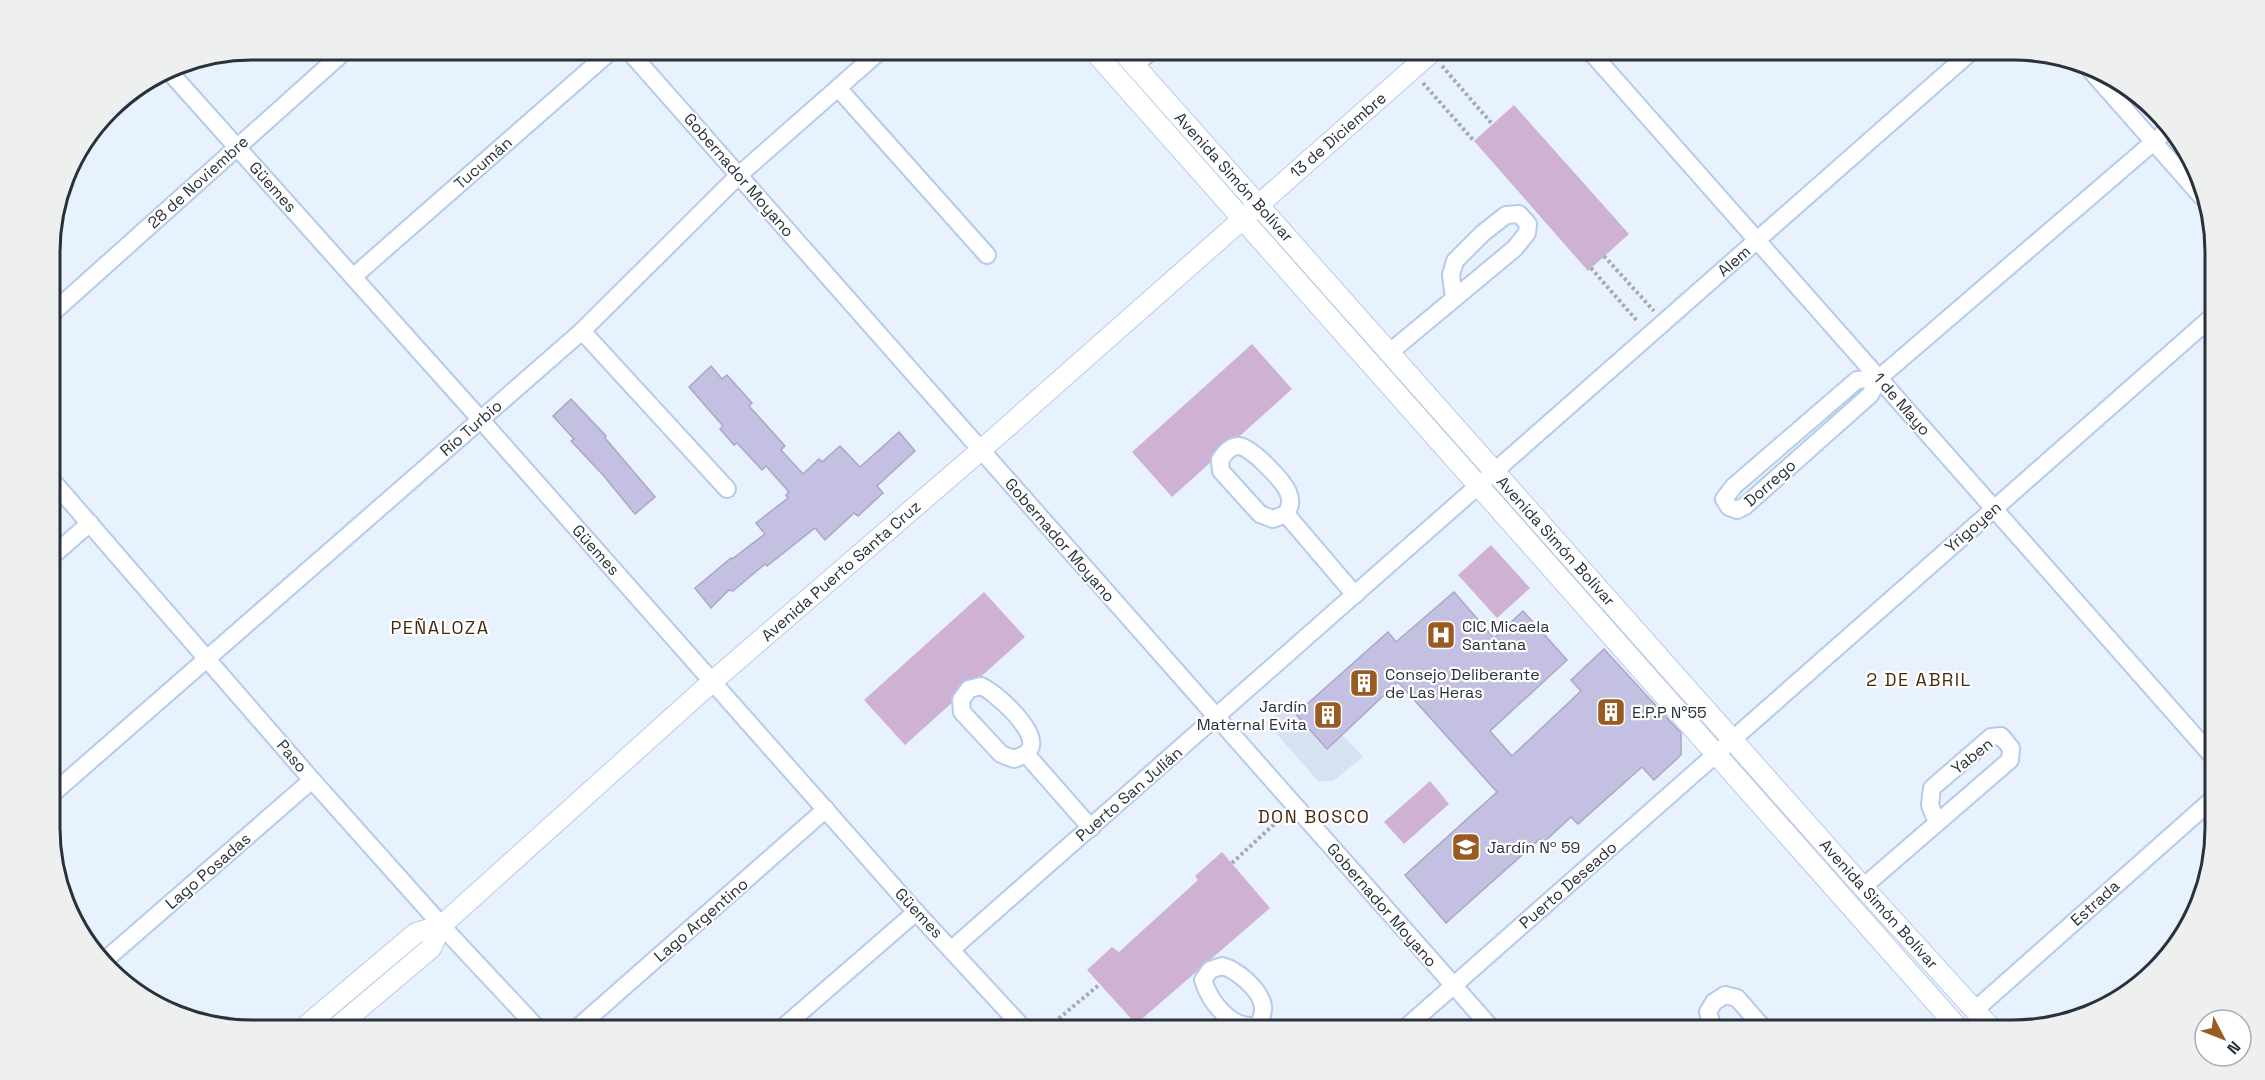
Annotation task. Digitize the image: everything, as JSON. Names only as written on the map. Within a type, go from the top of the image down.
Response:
[{"type":"street","name":"28 de Noviembre","points":[[60,306],[335,60]]},
{"type":"street","name":"Tucumán","points":[[353,277],[601,60]]},
{"type":"street","name":"Gobernador Moyano","points":[[637,60],[1484,1020]]},
{"type":"street","name":"Río Turbio","points":[[60,787],[582,331],[739,175],[870,60]]},
{"type":"street","name":"Avenida Simón Bolívar","points":[[1102,60],[1948,1020]]},
{"type":"street","name":"Avenida Simón Bolívar","points":[[1130,60],[1732,740],[1984,1020]]},
{"type":"street","points":[[1135,65],[1141,60]]},
{"type":"street","name":"13 de Diciembre","points":[[1242,219],[1423,60]]},
{"type":"street","name":"1 de Mayo","points":[[1598,60],[2205,748]]},
{"type":"street","name":"Alem","points":[[1495,471],[1962,60]]},
{"type":"street","name":"Güemes","points":[[174,77],[916,912],[1016,1020]]},
{"type":"street","points":[[2101,82],[2192,186]]},
{"type":"street","points":[[838,88],[987,255]]},
{"type":"street","name":"Dorrego","points":[[1879,378],[1857,380],[1734,486],[1724,500],[1730,507],[1737,510],[1745,506],[1870,395],[1879,378],[2164,133]]},
{"type":"street","points":[[1390,352],[1515,248],[1527,233],[1528,224],[1519,213],[1506,214],[1455,261],[1450,275],[1454,298]]},
{"type":"street","name":"Avenida Puerto Santa Cruz","points":[[346,1020],[431,948],[442,925],[713,681],[981,450],[1242,219]]},
{"type":"street","name":"Yrigoyen","points":[[1732,740],[2205,323]]},
{"type":"street","points":[[582,331],[727,489]]},
{"type":"street","points":[[1240,446],[1250,450],[1282,483],[1289,494],[1291,506],[1286,514],[1273,519],[1260,514],[1221,471],[1220,460],[1228,449],[1240,446]]},
{"type":"street","name":"Puerto San Julián","points":[[952,949],[1495,471]]},
{"type":"street","name":"Paso","points":[[60,489],[312,780],[530,1020]]},
{"type":"street","points":[[1286,514],[1355,595]]},
{"type":"street","points":[[60,549],[90,523]]},
{"type":"street","points":[[981,686],[991,690],[1022,723],[1030,734],[1031,746],[1026,754],[1014,759],[1001,754],[962,712],[960,700],[969,690],[981,686]]},
{"type":"street","name":"Yaben","points":[[1863,887],[2010,760],[2011,748],[2001,736],[1991,737],[1932,788],[1930,805],[1937,823]]},
{"type":"street","name":"Puerto Deseado","points":[[1414,1020],[1732,740]]},
{"type":"street","points":[[1026,754],[1091,828]]},
{"type":"street","name":"Lago Posadas","points":[[109,956],[312,780]]},
{"type":"street","name":"Estrada","points":[[1975,1010],[2205,806]]},
{"type":"street","name":"Lago Argentino","points":[[586,1020],[826,809]]},
{"type":"street","points":[[792,1020],[916,912]]},
{"type":"street","name":"Avenida Puerto Santa Cruz","points":[[313,1020],[417,933],[442,925]]},
{"type":"street","points":[[1710,1020],[1708,1012],[1714,1002],[1725,995],[1737,998],[1757,1020]]},
{"type":"street","points":[[1965,1020],[1975,1010]]},
{"type":"path","points":[[1440,60],[1493,124]]},
{"type":"path","points":[[1412,70],[1474,141]]},
{"type":"path","points":[[1604,256],[1664,322]]},
{"type":"path","points":[[1591,268],[1649,335]]},
{"type":"path","points":[[1232,863],[1295,806]]},
{"type":"path","points":[[1057,1020],[1100,984]]},
{"type":"shaded area","points":[[1514,105],[1629,234],[1588,271],[1474,141]]},
{"type":"shaded area","points":[[1252,344],[1292,389],[1172,497],[1132,452]]},
{"type":"shaded area","points":[[1491,545],[1530,588],[1497,618],[1458,575]]},
{"type":"shaded area","points":[[984,592],[1025,637],[905,745],[864,700]]},
{"type":"shaded area","points":[[1287,705],[1327,749],[1342,734],[1363,757],[1333,781],[1318,781],[1267,723]]},
{"type":"shaded area","points":[[1430,781],[1449,804],[1404,844],[1384,822]]},
{"type":"shaded area","points":[[1222,852],[1270,908],[1141,1020],[1132,1020],[1087,970],[1112,947],[1119,952],[1198,880],[1195,876]]},
{"type":"building","points":[[711,366],[722,379],[727,375],[752,403],[749,406],[785,446],[781,450],[803,474],[819,459],[822,462],[840,446],[860,467],[899,432],[915,451],[877,486],[883,493],[858,516],[854,513],[825,540],[815,528],[767,566],[765,564],[733,591],[729,590],[711,608],[695,588],[765,534],[756,523],[788,498],[786,495],[789,492],[766,466],[762,470],[737,443],[734,445],[720,429],[723,426],[689,387]]},
{"type":"building","points":[[571,399],[606,436],[605,438],[655,497],[635,514],[571,441],[574,439],[553,416]]},
{"type":"building","points":[[1454,592],[1494,638],[1523,611],[1567,660],[1490,731],[1512,756],[1581,691],[1571,680],[1604,649],[1681,733],[1681,755],[1654,780],[1642,767],[1578,824],[1571,817],[1543,843],[1540,839],[1446,923],[1405,875],[1497,792],[1398,682],[1327,749],[1296,714],[1388,632],[1396,642]]},
{"type":"place","name":"CIC Micaela Santana","points":[[1441,635]]},
{"type":"place","name":"Consejo Deliberante de Las Heras","points":[[1364,683]]},
{"type":"place","name":"E.P.P N°55","points":[[1611,712]]},
{"type":"place","name":"Jardín Maternal Evita","points":[[1328,715]]},
{"type":"place","name":"Jardín Nº 59","points":[[1466,847]]},
{"type":"district","name":"PEÑALOZA","points":[[440,627]]},
{"type":"district","name":"2 DE ABRIL","points":[[1919,679]]},
{"type":"district","name":"DON BOSCO","points":[[1314,816]]}]
